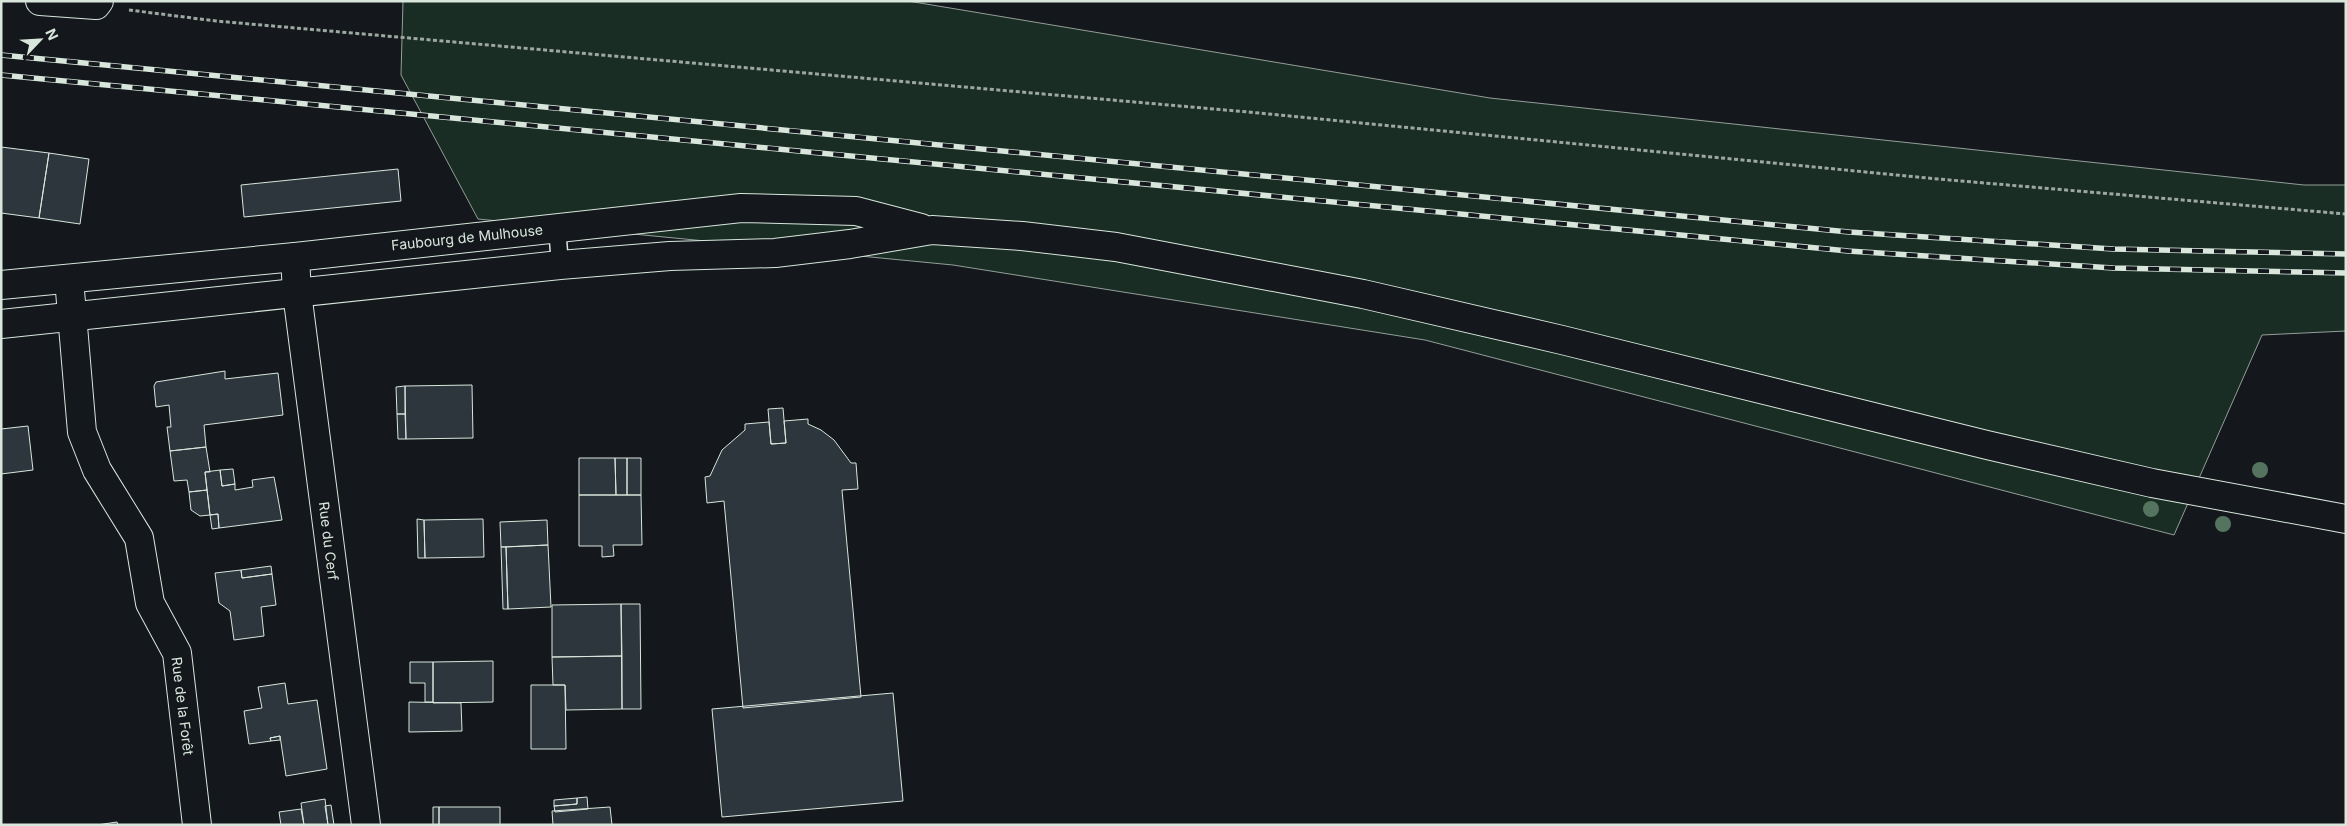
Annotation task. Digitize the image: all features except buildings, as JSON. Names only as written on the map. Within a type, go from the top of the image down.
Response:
[{"type":"main road","points":[[40,1],[97,3]]},
{"type":"main road","name":"Faubourg de Mulhouse","points":[[1,285],[295,257],[741,208],[856,212],[932,230]]},
{"type":"main road","points":[[1,324],[560,265],[670,256],[775,253],[850,244],[932,230],[1022,236],[1116,247],[1363,294],[1562,340],[1987,445],[2142,481],[2346,519]]},
{"type":"main road","name":"Rue du Cerf","points":[[295,257],[297,293],[366,825]]},
{"type":"main road","name":"Rue de la Forêt","points":[[69,280],[82,432],[96,470],[139,538],[150,604],[177,653],[197,825]]},
{"type":"lane","points":[[557,227],[560,265]]},
{"type":"path","points":[[97,3],[226,22],[1248,112],[1938,179],[2346,214]]},
{"type":"green space","points":[[403,1],[908,1],[1490,98],[2304,185],[2346,185],[2346,331],[2262,335],[2174,535],[1425,340],[953,265],[478,219],[401,75]]},
{"type":"railway","points":[[1,55],[1849,232],[2113,249],[2346,254]]},
{"type":"railway","points":[[1,75],[1848,251],[2113,268],[2346,273]]}]
